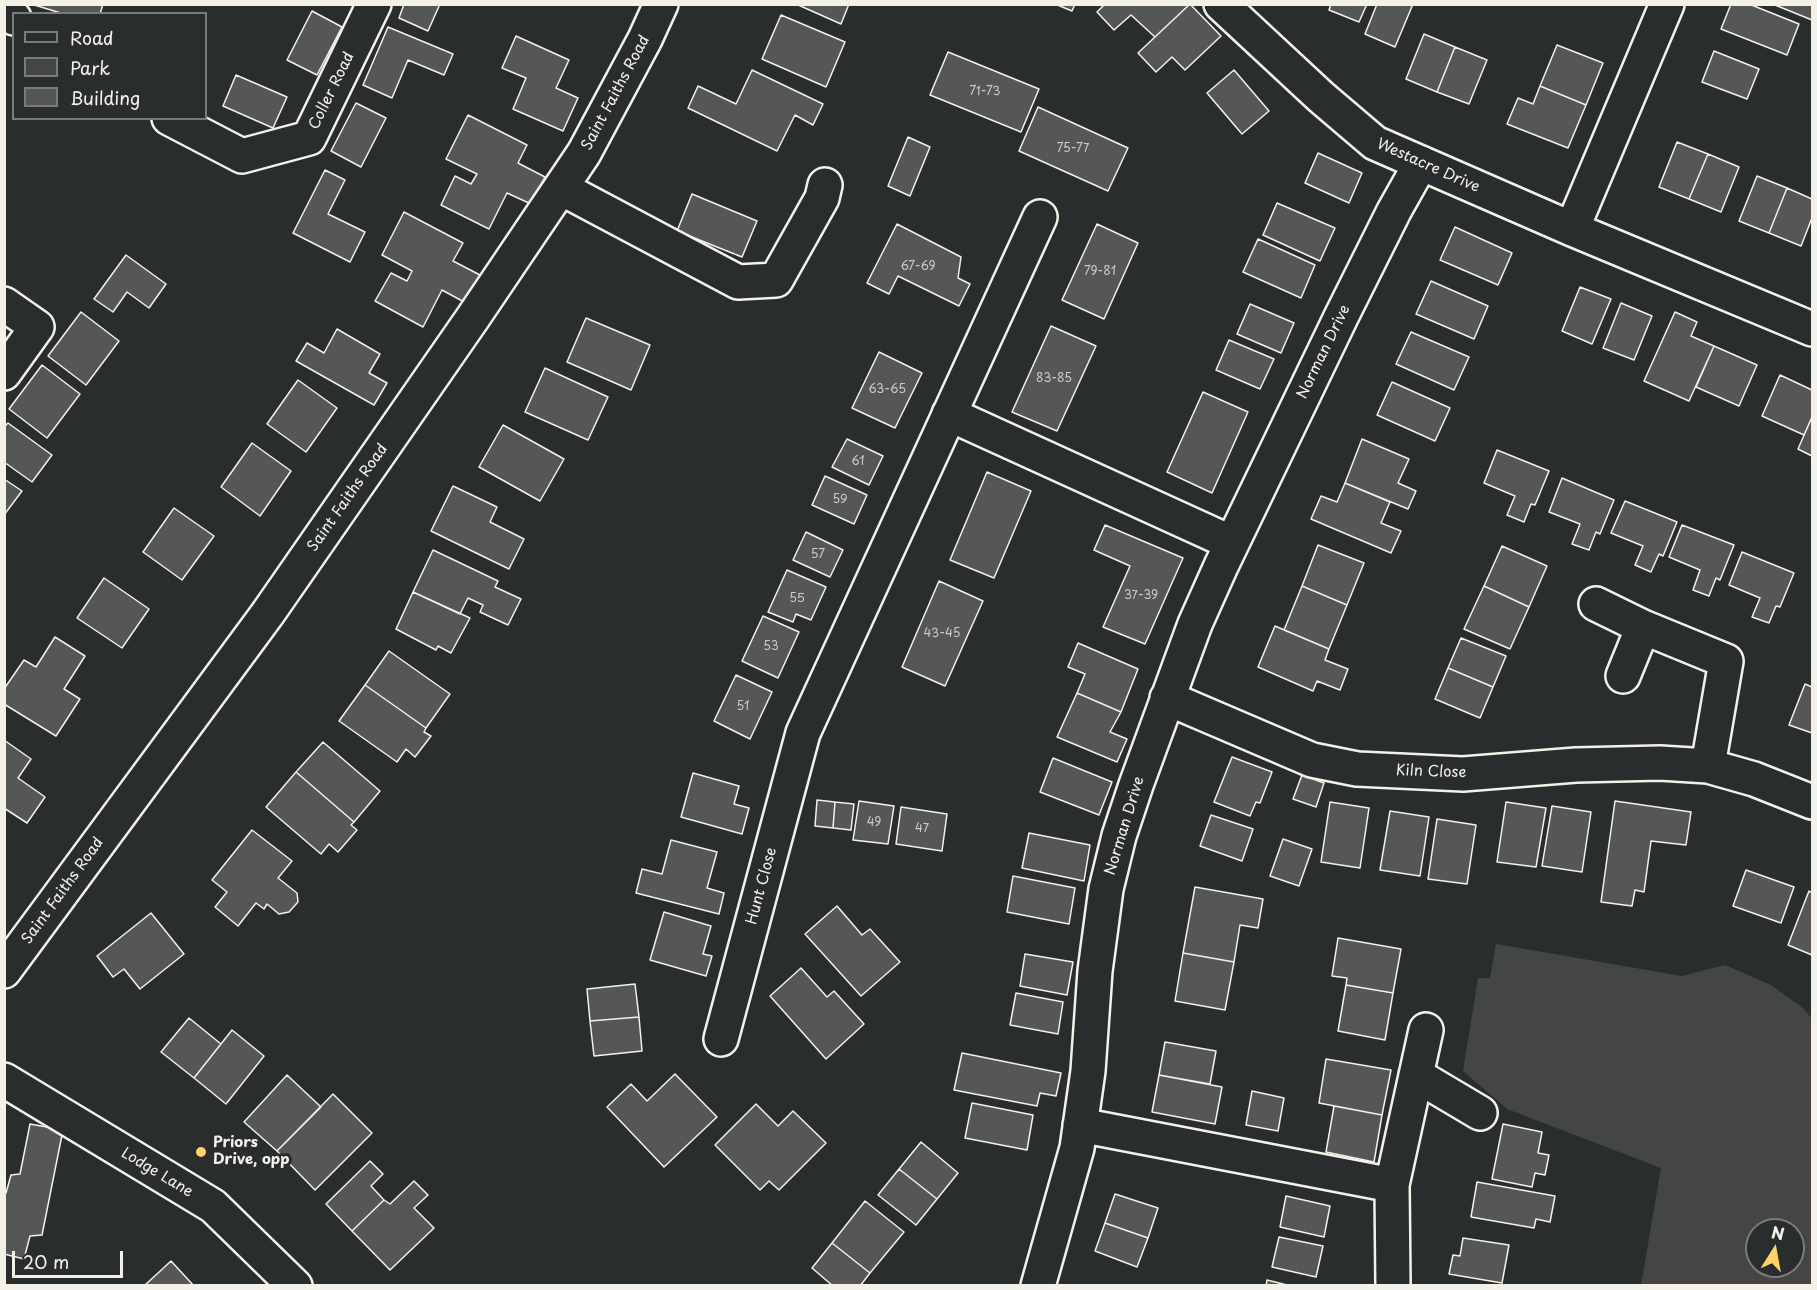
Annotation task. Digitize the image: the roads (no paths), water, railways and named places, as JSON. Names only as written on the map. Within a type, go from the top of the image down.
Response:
[{"type":"street","name":"Coller Road","points":[[173,120],[242,156],[309,138],[374,4]]},
{"type":"street","name":"Saint Faiths Road","points":[[4,971],[268,613],[561,188],[584,153],[662,4]]},
{"type":"street","name":"Westacre Drive","points":[[1221,4],[1321,98],[1375,143],[1572,229],[1812,329]]},
{"type":"street","points":[[1572,229],[1667,4]]},
{"type":"street","name":"Norman Drive","points":[[1038,1286],[1077,1148],[1088,1071],[1095,971],[1108,882],[1119,836],[1194,624],[1341,317],[1394,211],[1421,163]]},
{"type":"street","points":[[561,188],[738,282],[776,280],[822,198],[825,185]]},
{"type":"street","points":[[1040,217],[949,414],[1232,543]]},
{"type":"street","points":[[4,304],[37,327],[4,373]]},
{"type":"street","name":"Hunt Close","points":[[721,1039],[803,733],[949,414]]},
{"type":"street","points":[[1596,604],[1643,627],[1726,661],[1708,766]]},
{"type":"street","points":[[1623,676],[1643,627]]},
{"type":"street","name":"Kiln Close","points":[[1167,698],[1312,760],[1357,769],[1463,774],[1607,764],[1660,763],[1708,766],[1754,779],[1812,802]]},
{"type":"street","points":[[1393,1286],[1392,1185],[1426,1030]]},
{"type":"street","points":[[1416,1075],[1480,1113]]},
{"type":"street","name":"Lodge Lane","points":[[4,1080],[213,1206],[295,1286]]},
{"type":"street","points":[[1080,1125],[1392,1185]]},
{"type":"place","name":"Priors Drive, opp","points":[[201,1152]]}]
